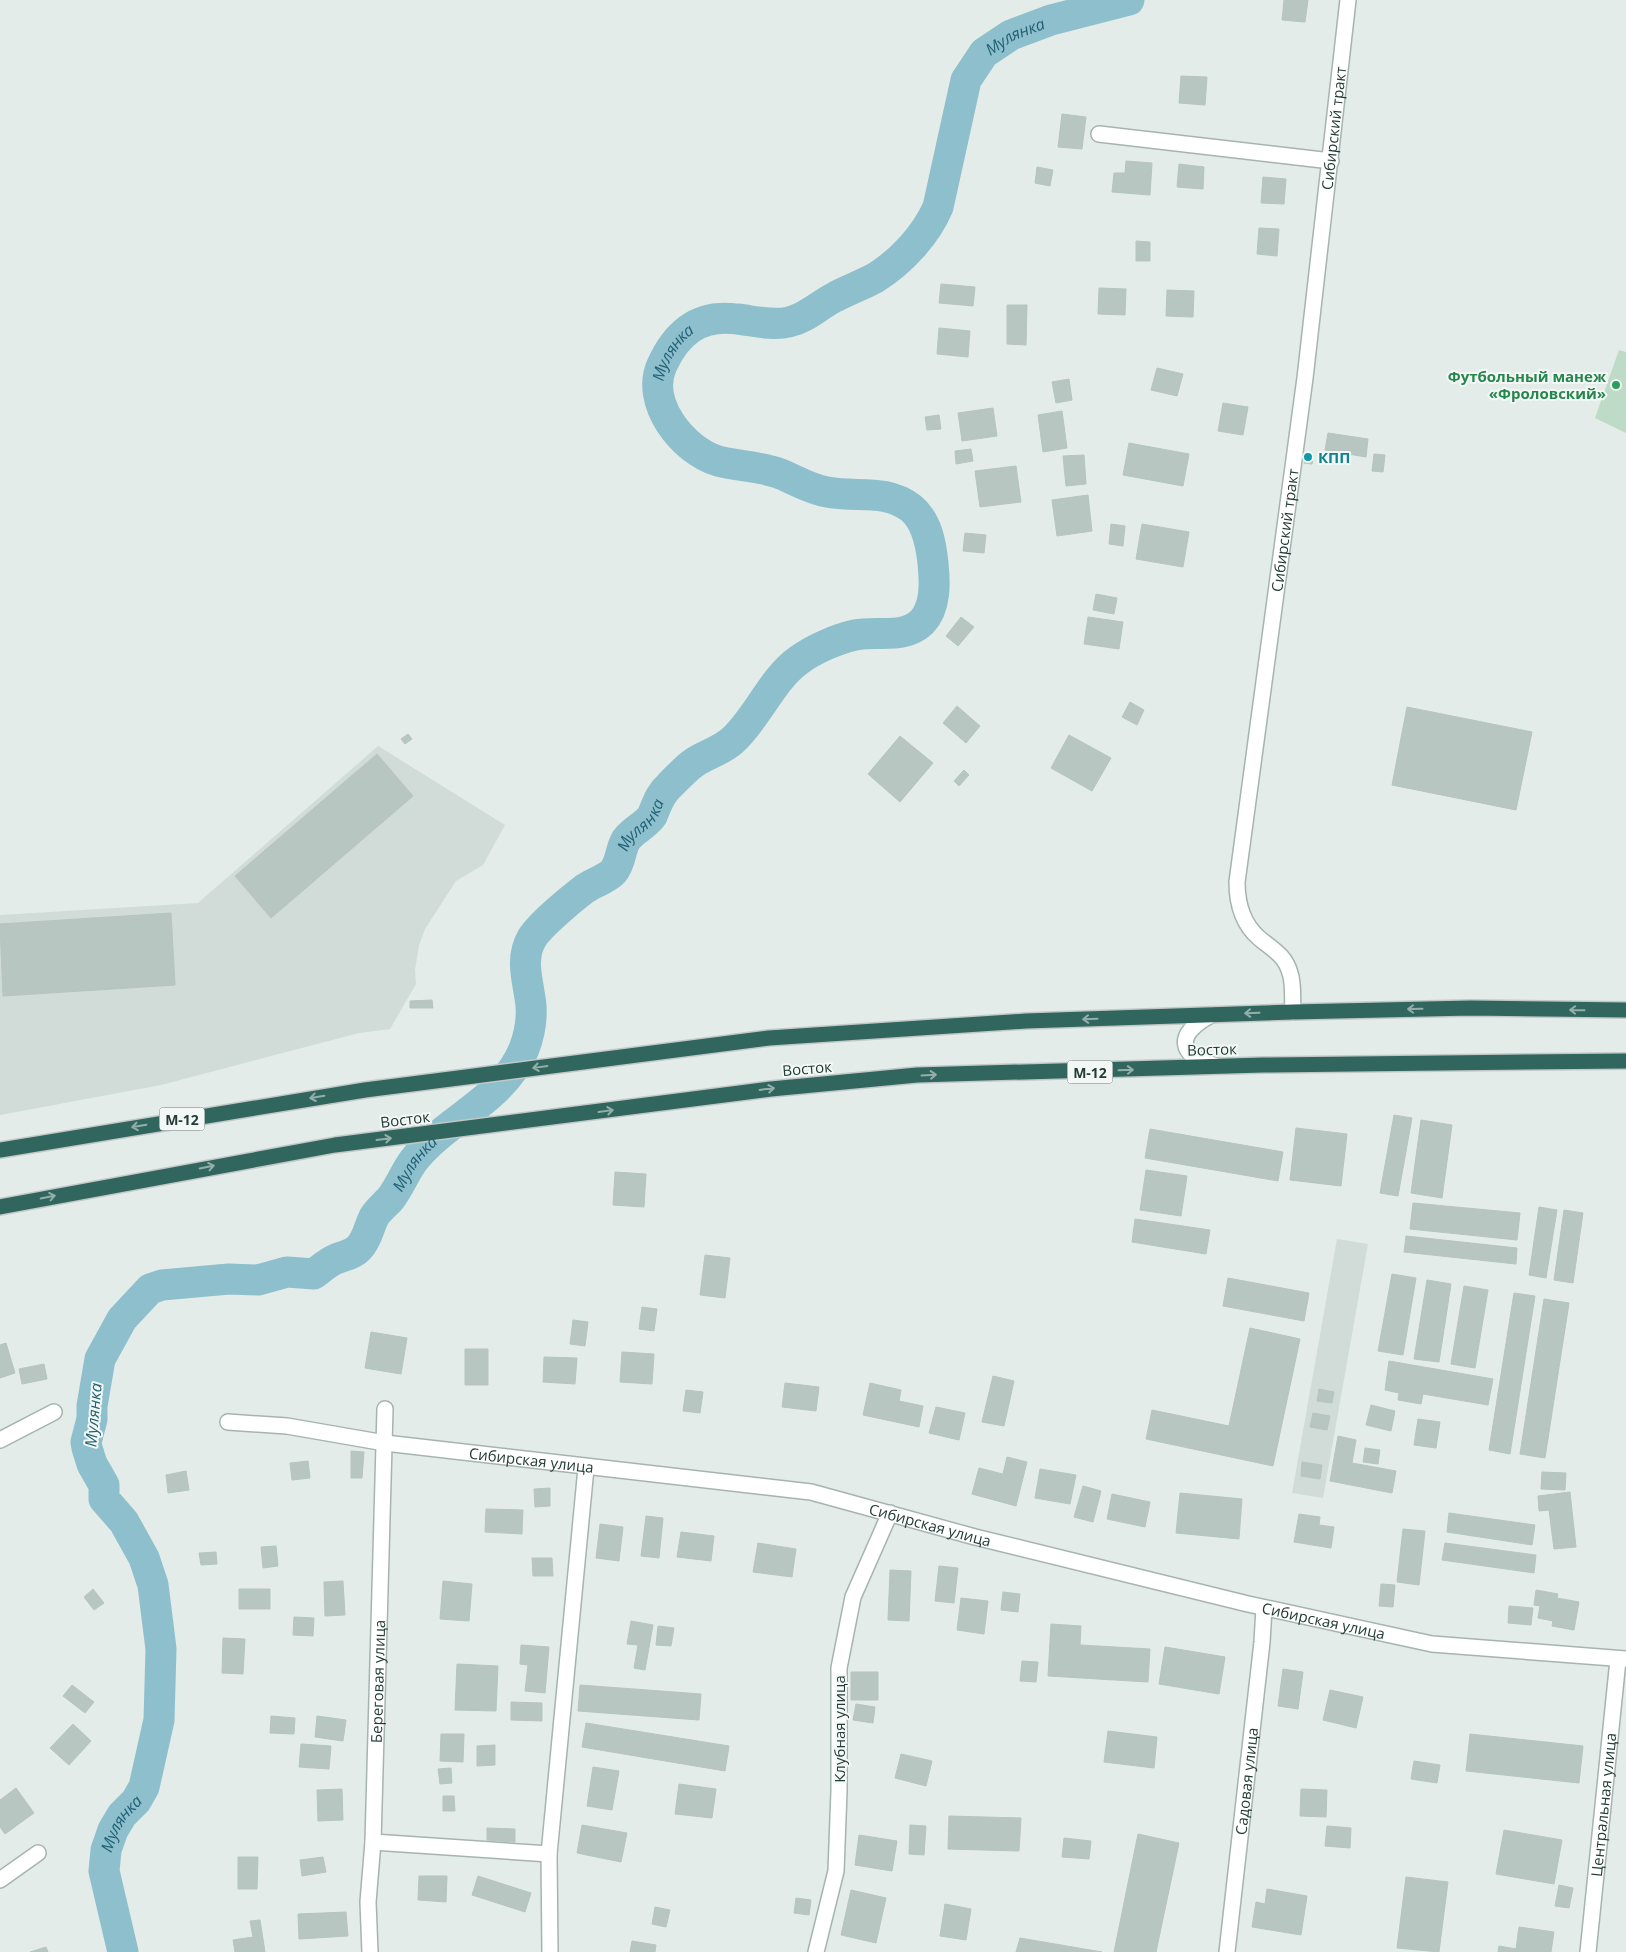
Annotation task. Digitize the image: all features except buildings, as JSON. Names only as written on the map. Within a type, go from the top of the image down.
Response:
[{"type":"highway","name":"М-12","points":[[0,1150],[365,1090],[769,1038],[1026,1021],[1293,1012],[1471,1008],[1626,1010]]},
{"type":"highway","name":"Восток","points":[[0,1206],[335,1145],[557,1118],[771,1089],[917,1075],[1221,1067],[1626,1061]]},
{"type":"street","name":"Сибирский тракт","points":[[1293,1012],[1291,973],[1281,956],[1259,938],[1244,919],[1237,900],[1236,882],[1303,396],[1348,0]]},
{"type":"street","points":[[1099,134],[1331,161]]},
{"type":"street","points":[[1211,1015],[1193,1026],[1185,1038],[1184,1044],[1187,1051],[1194,1058],[1221,1067]]},
{"type":"street","name":"Береговая улица","points":[[370,1952],[368,1902],[373,1842],[385,1409]]},
{"type":"street","points":[[0,1440],[54,1412]]},
{"type":"street","name":"Сибирская улица","points":[[228,1422],[287,1426],[385,1444],[811,1492],[994,1542],[1264,1608],[1432,1644],[1622,1660]]},
{"type":"street","points":[[550,1952],[549,1854],[586,1468]]},
{"type":"street","name":"Клубная улица","points":[[816,1952],[836,1871],[839,1791],[839,1668],[853,1596],[890,1513]]},
{"type":"street","name":"Садовая улица","points":[[1227,1952],[1262,1642],[1264,1608]]},
{"type":"street","name":"Центральная улица","points":[[1588,1952],[1622,1660]]},
{"type":"street","points":[[373,1842],[549,1854]]},
{"type":"street","points":[[0,1880],[38,1853]]},
{"type":"shaded area","points":[[378,746],[505,825],[483,865],[456,881],[425,929],[419,945],[415,970],[416,984],[390,1029],[359,1033],[161,1085],[0,1115],[0,915],[198,903]]},
{"type":"shaded area","points":[[1337,1239],[1368,1244],[1323,1498],[1292,1493]]},
{"type":"green space","name":"Футбольный манеж «Фроловский»","points":[[1619,350],[1626,352],[1626,433],[1595,418]]},
{"type":"waterway","name":"Мулянка","points":[[123,1952],[104,1871],[106,1850],[113,1830],[122,1815],[136,1801],[144,1787],[159,1720],[161,1649],[153,1585],[144,1558],[124,1522],[104,1499],[104,1485],[92,1464],[87,1448],[86,1442],[92,1419],[92,1406],[100,1359],[122,1319],[150,1289],[162,1285],[229,1279],[258,1280],[287,1272],[314,1274],[330,1262],[356,1251],[366,1237],[374,1217],[391,1198],[414,1160],[442,1133],[488,1096],[515,1067],[524,1049],[531,1023],[531,1006],[525,963],[526,955],[532,938],[542,926],[583,890],[613,872],[618,865],[626,840],[652,816],[666,789],[692,764],[733,740],[742,731],[789,668],[805,656],[833,642],[855,635],[907,631],[915,628],[927,616],[934,594],[932,556],[921,519],[911,508],[901,502],[881,496],[838,494],[820,491],[784,475],[755,467],[718,461],[705,455],[680,436],[670,423],[663,409],[658,379],[662,365],[675,343],[691,328],[701,323],[712,319],[724,318],[770,323],[789,322],[802,318],[829,300],[885,272],[920,238],[938,207],[966,80],[984,53],[1011,35],[1051,20],[1129,0]]},
{"type":"place","name":"Футбольный манеж «Фроловский»","points":[[1616,385]]},
{"type":"place","name":"КПП","points":[[1308,457]]}]
